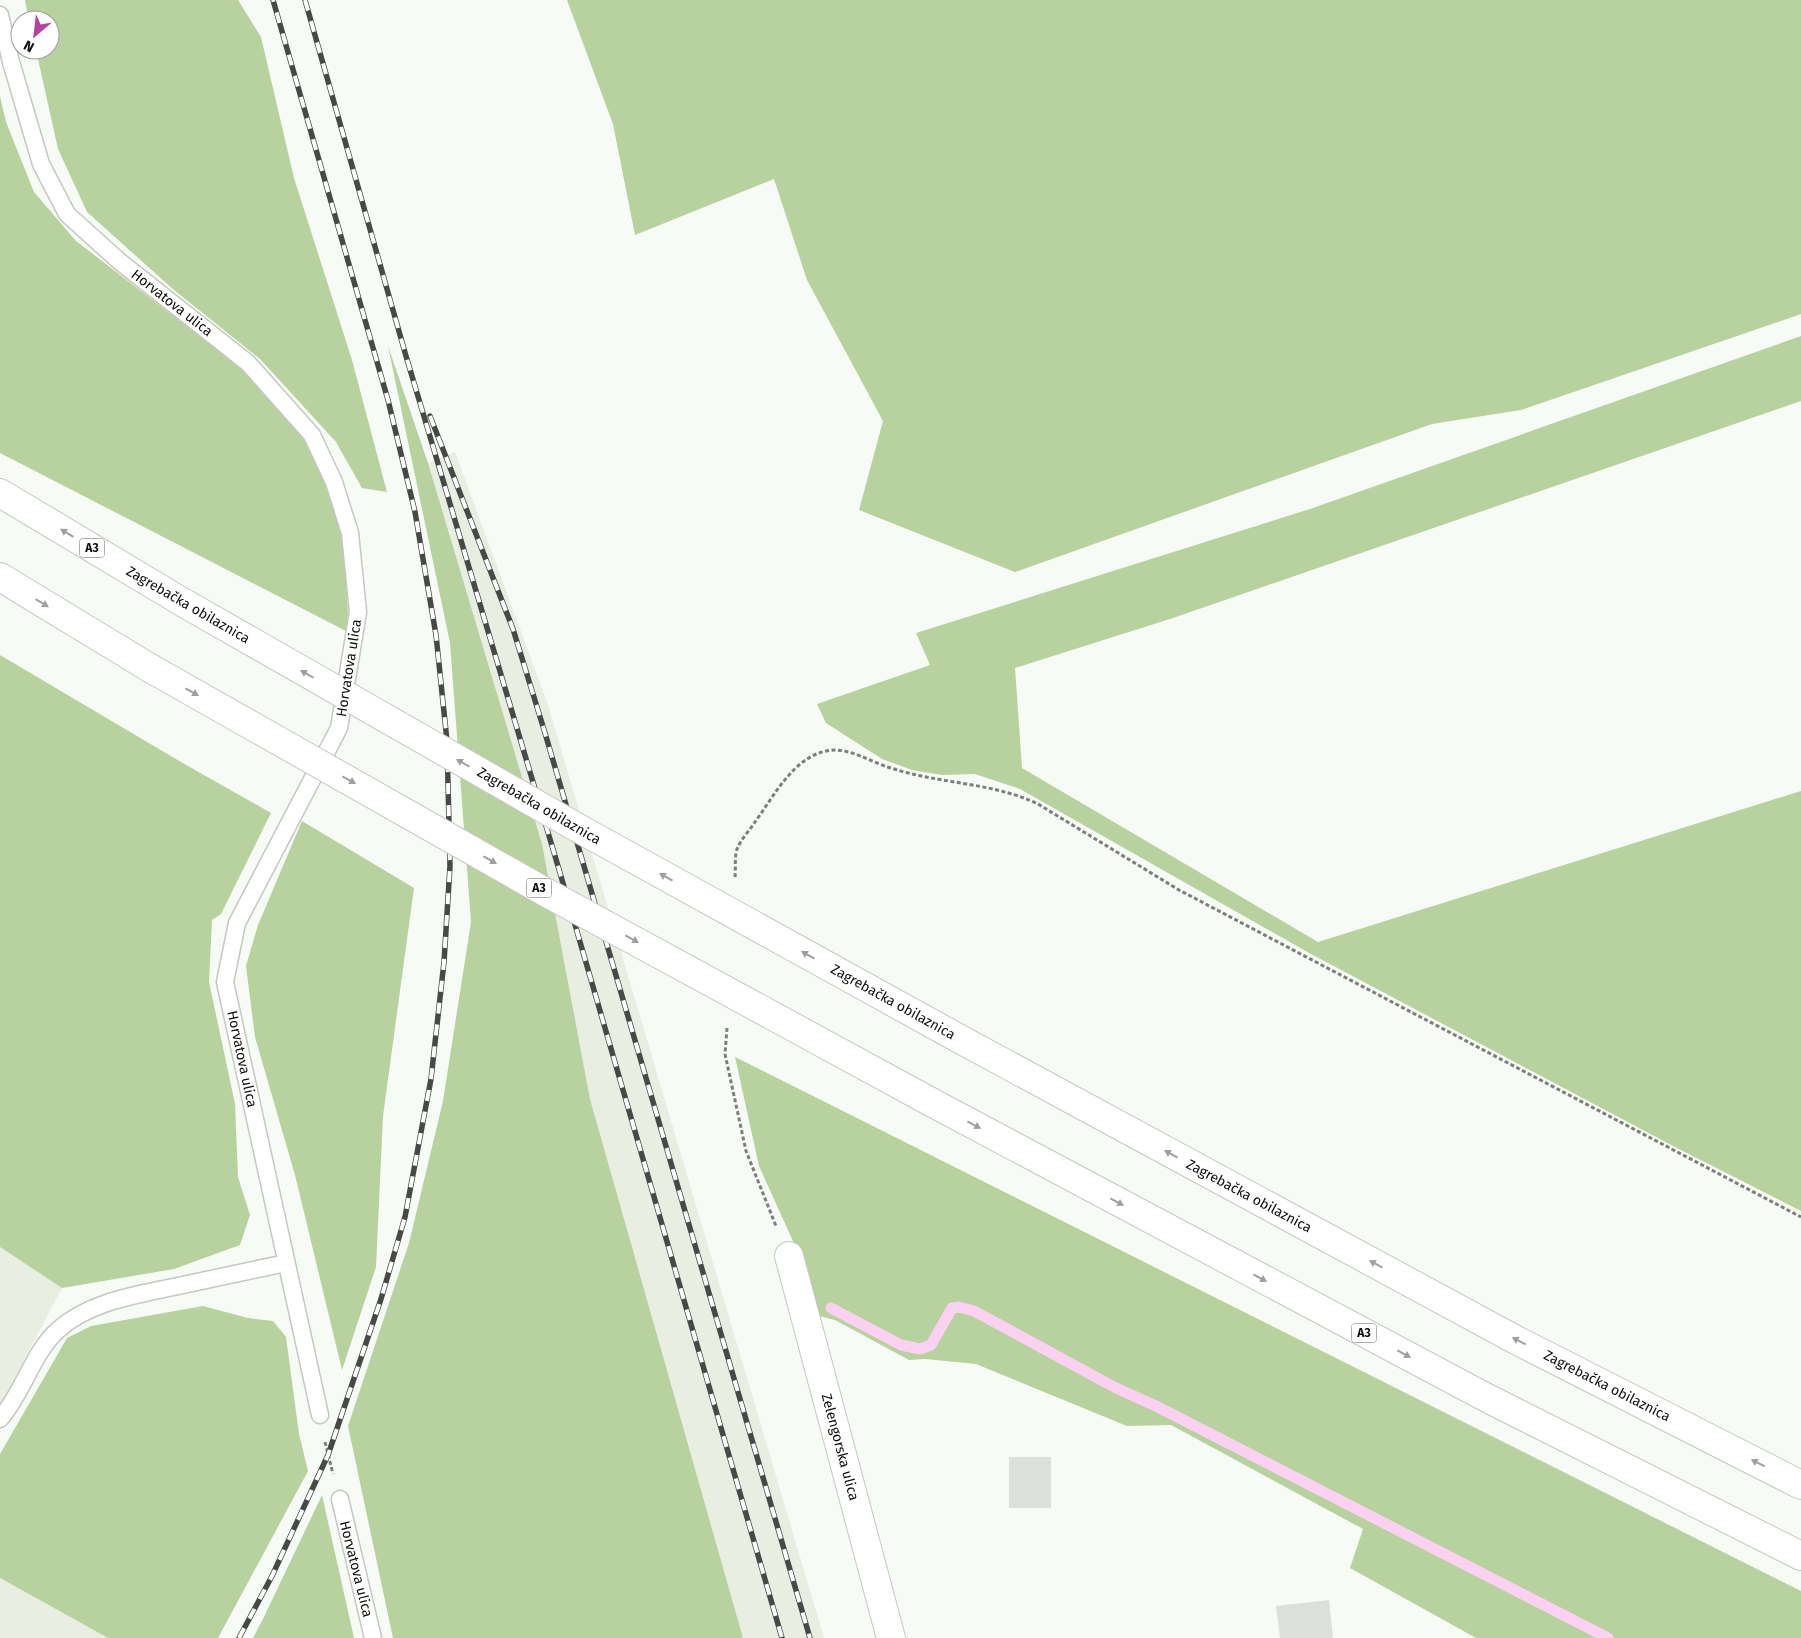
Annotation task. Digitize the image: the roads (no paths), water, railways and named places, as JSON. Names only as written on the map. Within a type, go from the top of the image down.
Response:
[{"type":"main road","name":"Zagrebačka obilaznica","points":[[0,493],[184,604],[578,828],[958,1038],[1508,1335],[1801,1485]]},
{"type":"main road","name":"A3","points":[[0,578],[150,668],[547,893],[930,1102],[1487,1398],[1801,1556]]},
{"type":"main road","name":"Zelengorska ulica","points":[[789,1256],[891,1638]]},
{"type":"lane","name":"Horvatova ulica","points":[[0,15],[11,62],[41,164],[67,214],[119,262],[248,363],[312,435],[334,482],[350,533],[358,612],[339,728],[237,922],[225,982],[320,1415]]},
{"type":"lane","points":[[0,1419],[20,1391],[45,1344],[57,1330],[76,1316],[118,1300],[286,1263]]},
{"type":"lane","name":"Horvatova ulica","points":[[340,1499],[373,1638]]},
{"type":"waterway","points":[[831,1308],[901,1345],[920,1349],[931,1345],[952,1308],[959,1307],[974,1311],[1116,1388],[1156,1406],[1608,1638]]},
{"type":"railway","points":[[239,1638],[272,1576],[328,1455],[381,1299],[405,1217],[431,1079],[444,962],[450,866],[447,741],[436,635],[415,512],[388,400],[273,0]]},
{"type":"railway","points":[[305,0],[406,356],[558,866],[782,1638]]},
{"type":"railway","points":[[430,416],[513,629],[810,1638]]}]
